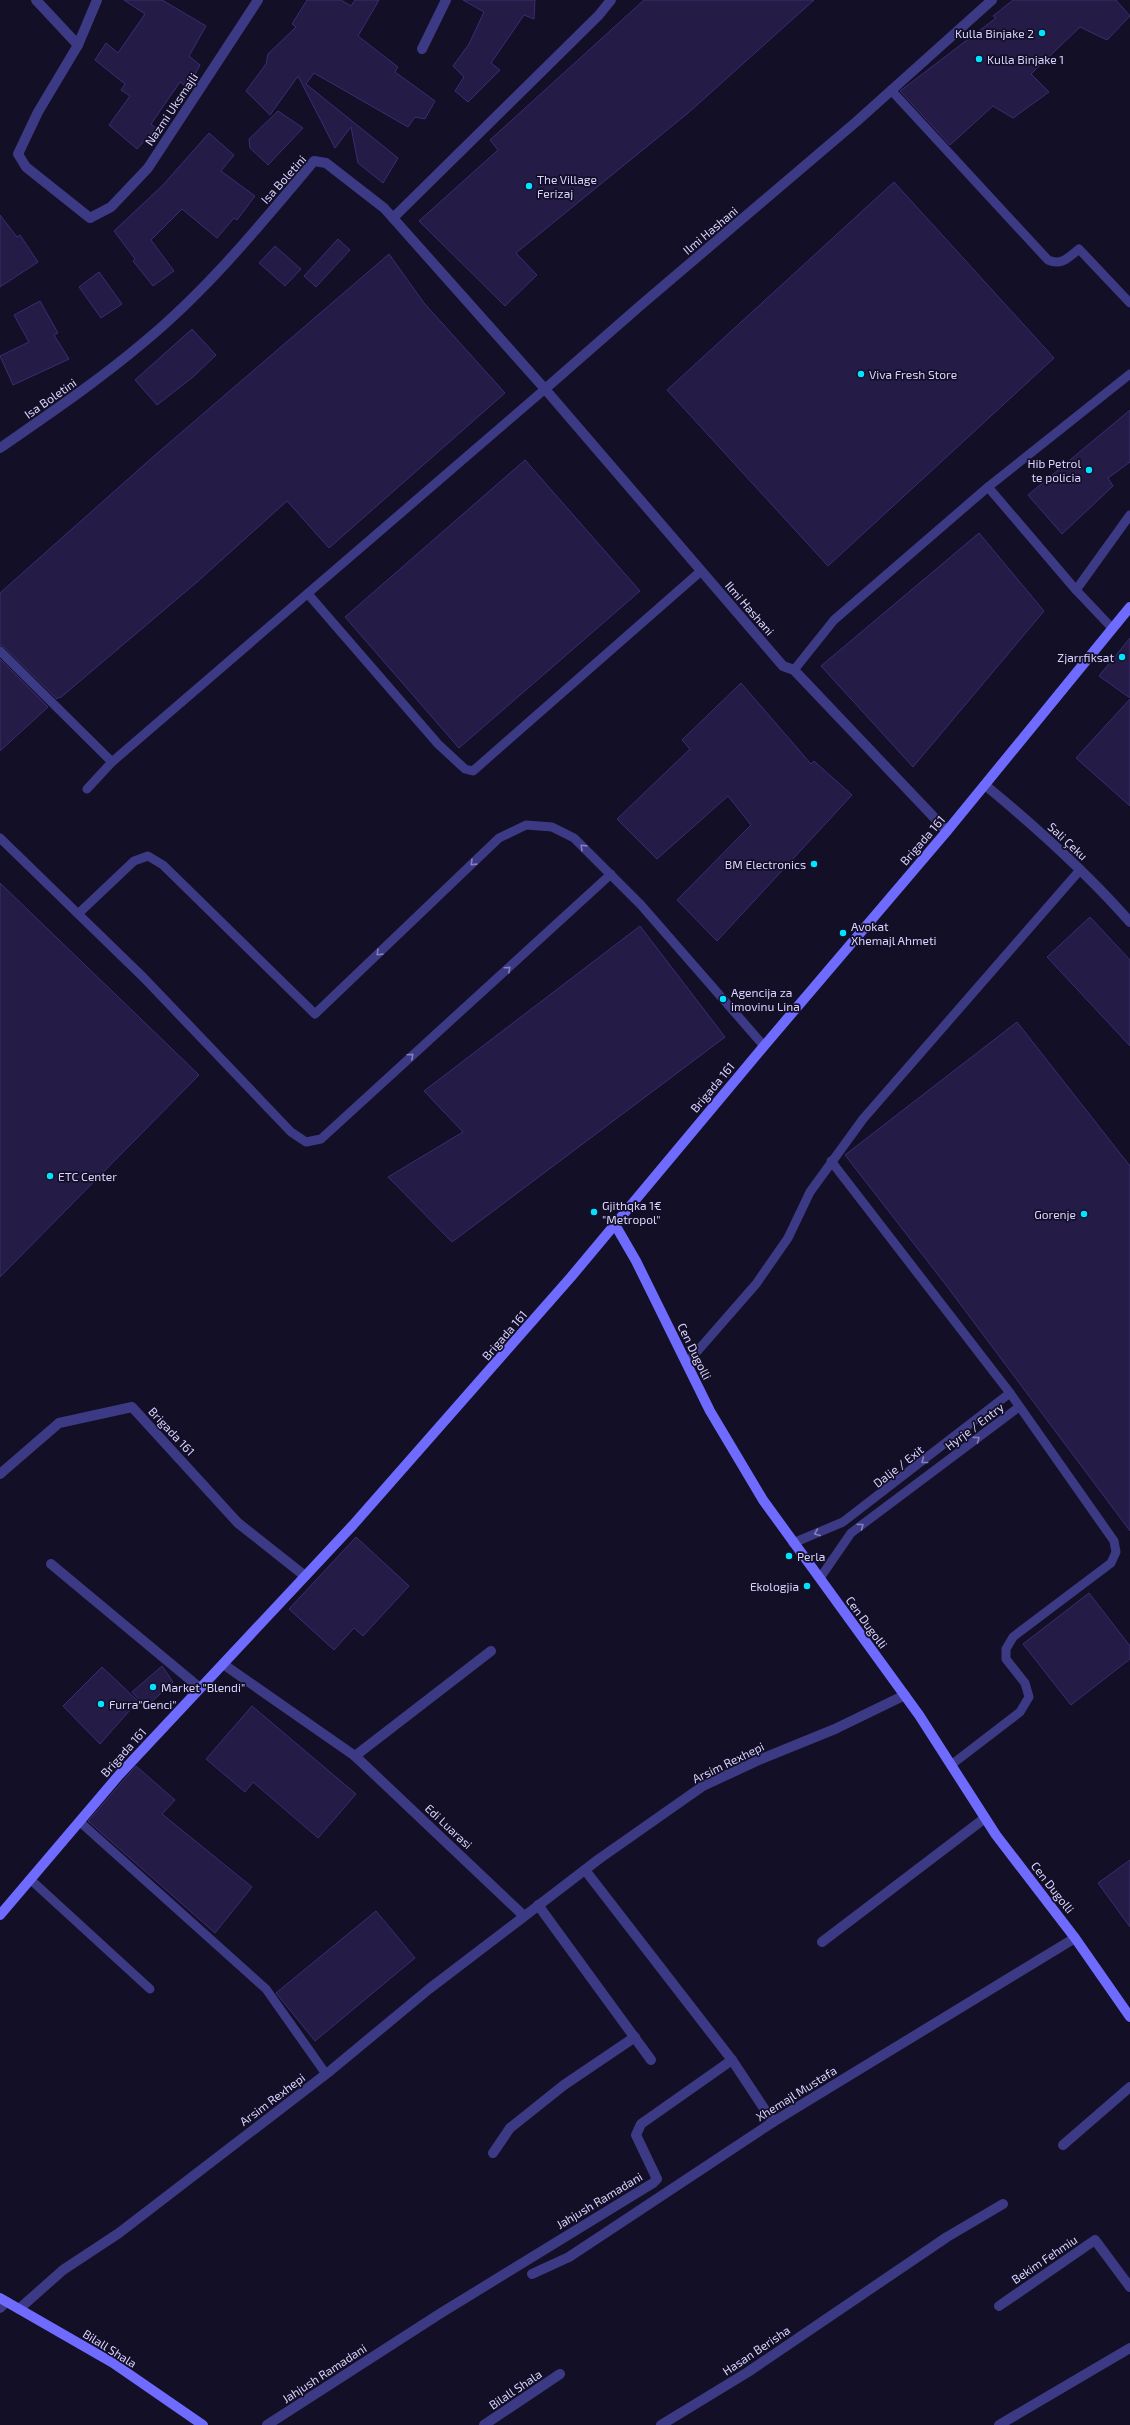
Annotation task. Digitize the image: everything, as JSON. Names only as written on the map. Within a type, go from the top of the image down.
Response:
[{"type":"street","points":[[36,0],[78,45],[97,0]]},
{"type":"street","name":"Nazmi Uksmajli","points":[[78,45],[38,112],[18,154],[26,167],[90,218],[111,207],[148,168],[258,0]]},
{"type":"street","points":[[422,49],[446,0]]},
{"type":"street","points":[[393,218],[599,15],[611,0]]},
{"type":"street","name":"Ilmi Hashani","points":[[545,389],[891,90],[992,0]]},
{"type":"street","name":"Isa Boletini","points":[[0,448],[80,394],[145,341],[233,256],[314,161],[326,163],[384,208],[393,218]]},
{"type":"street","name":"Ilmi Hashani","points":[[393,218],[545,389],[783,666],[794,670],[947,831]]},
{"type":"street","name":"Brigada 161","points":[[0,1915],[119,1775],[305,1576],[460,1405],[571,1278],[614,1223],[947,831],[1130,607]]},
{"type":"street","name":"Sali Çeku","points":[[985,785],[1022,816],[1080,870],[1107,896],[1130,922]]},
{"type":"street","name":"Cen Dugolli","points":[[614,1223],[636,1261],[710,1411],[764,1500],[793,1543],[905,1695],[985,1818],[1075,1938],[1130,2017]]},
{"type":"street","name":"Brigada 161","points":[[0,1474],[59,1423],[132,1407],[238,1523],[305,1576]]},
{"type":"street","points":[[51,1564],[200,1688]]},
{"type":"street","points":[[355,1756],[491,1651]]},
{"type":"street","name":"Edi Luarasi","points":[[223,1664],[355,1756],[524,1916]]},
{"type":"street","name":"Arsim Rexhepi","points":[[19,2309],[63,2270],[119,2233],[326,2074],[429,1989],[538,1905],[703,1786],[761,1759],[835,1729],[905,1695]]},
{"type":"street","points":[[822,1942],[985,1818]]},
{"type":"street","points":[[585,1870],[732,2060],[773,2122]]},
{"type":"street","points":[[538,1905],[651,2060]]},
{"type":"street","name":"Xhemajl Mustafa","points":[[532,2274],[569,2257],[773,2122],[1075,1938]]},
{"type":"street","points":[[493,2153],[510,2128],[564,2085],[635,2037]]},
{"type":"street","name":"Jahjush Ramadani","points":[[266,2425],[441,2313],[653,2183],[657,2179],[655,2173],[636,2135],[641,2124],[732,2060]]},
{"type":"street","points":[[1063,2145],[1130,2087]]},
{"type":"street","name":"Hasan Berisha","points":[[661,2425],[748,2372],[862,2293],[947,2237],[1003,2204]]},
{"type":"street","name":"Bekim Fehmiu","points":[[999,2306],[1094,2240],[1130,2287]]},
{"type":"street","name":"Bilall Shala","points":[[2,2302],[19,2309],[113,2363],[203,2425]]},
{"type":"street","points":[[999,2425],[1130,2348]]},
{"type":"street","name":"Bilall Shala","points":[[484,2425],[560,2374]]},
{"type":"lane","points":[[891,90],[1048,260],[1056,263],[1063,262],[1079,249],[1130,303]]},
{"type":"lane","points":[[794,670],[834,620],[988,487],[1130,374]]},
{"type":"lane","points":[[87,789],[112,762],[545,389]]},
{"type":"lane","points":[[988,487],[1076,590],[1112,628]]},
{"type":"lane","points":[[1076,590],[1130,515]]},
{"type":"lane","points":[[308,594],[438,744],[465,769],[473,771],[701,572]]},
{"type":"lane","points":[[0,651],[112,762]]},
{"type":"lane","points":[[79,913],[134,861],[148,856],[168,870],[315,1014],[499,838],[526,825],[552,827],[574,838],[611,874],[764,1046]]},
{"type":"lane","points":[[0,838],[79,913],[291,1132],[306,1142],[322,1139],[611,874]]},
{"type":"lane","points":[[687,1363],[756,1284],[788,1238],[810,1192],[831,1161],[863,1119],[1080,870]]},
{"type":"lane","points":[[831,1161],[1010,1393],[1114,1541],[1116,1552],[1110,1564],[1013,1638],[1006,1649],[1006,1659],[1025,1683],[1029,1697],[1020,1712],[951,1765]]},
{"type":"lane","name":"Dalje / Exit","points":[[793,1543],[843,1522],[1010,1393]]},
{"type":"lane","name":"Hyrje / Entry","points":[[820,1578],[851,1533],[1019,1407]]},
{"type":"lane","points":[[80,1822],[266,1989],[326,2074]]},
{"type":"lane","points":[[31,1880],[150,1989]]},
{"type":"building","points":[[124,0],[162,0],[206,26],[189,56],[200,65],[188,88],[180,82],[151,124],[156,128],[137,149],[109,125],[130,96],[121,90],[125,84],[95,60],[106,43],[118,53],[145,14]]},
{"type":"building","points":[[307,0],[341,0],[351,6],[355,0],[379,0],[358,36],[398,67],[395,72],[435,101],[425,119],[415,117],[408,127],[314,73],[306,84],[398,158],[383,183],[358,163],[351,127],[335,148],[298,76],[270,115],[246,91],[266,64],[268,54],[296,27],[292,24]]},
{"type":"building","points":[[463,0],[535,0],[534,19],[524,15],[491,63],[500,70],[468,102],[455,91],[464,77],[453,66],[469,44],[484,12]]},
{"type":"building","name":"The Village Ferizaj","points":[[644,0],[814,0],[688,113],[516,253],[537,275],[505,306],[419,221],[498,150],[490,140]]},
{"type":"building","points":[[1013,0],[1116,0],[1130,16],[1107,40],[1080,27],[1031,74],[1049,92],[1013,118],[993,106],[950,145],[900,91],[996,18],[993,16]]},
{"type":"building","points":[[278,111],[303,128],[268,165],[250,148],[249,139]]},
{"type":"building","points":[[209,133],[234,155],[221,171],[255,196],[237,220],[234,218],[217,238],[182,209],[151,240],[174,271],[153,286],[133,261],[135,259],[114,231],[163,185]]},
{"type":"building","name":"Viva Fresh Store","points":[[894,182],[1054,358],[828,566],[667,390]]},
{"type":"building","points":[[0,215],[17,237],[20,235],[38,262],[0,287]]},
{"type":"building","points":[[338,239],[350,250],[316,287],[304,276]]},
{"type":"building","points":[[275,246],[301,269],[285,286],[259,263]]},
{"type":"building","points":[[389,254],[424,303],[505,393],[329,548],[287,501],[197,582],[57,699],[4,647],[0,645],[0,593],[154,456]]},
{"type":"building","points":[[99,272],[122,304],[101,318],[79,287]]},
{"type":"building","points":[[40,301],[58,333],[54,335],[69,359],[13,385],[0,356],[29,342],[14,315]]},
{"type":"building","points":[[192,329],[216,355],[193,377],[157,405],[135,380]]},
{"type":"building","name":"Hib Petrol te policia","points":[[1130,410],[1130,462],[1108,478],[1113,486],[1062,534],[1028,495]]},
{"type":"building","points":[[525,460],[640,591],[459,748],[345,617]]},
{"type":"building","points":[[979,533],[1044,611],[913,767],[821,666]]},
{"type":"building","name":"Zjarrfiksat","points":[[1130,638],[1130,698],[1099,676]]},
{"type":"building","points":[[0,659],[48,707],[0,751]]},
{"type":"building","points":[[741,683],[811,764],[814,761],[852,795],[717,941],[677,900],[751,825],[728,796],[657,859],[617,819],[690,749],[682,740]]},
{"type":"building","points":[[1130,699],[1130,806],[1076,758]]},
{"type":"building","name":"ETC Center","points":[[0,883],[199,1075],[0,1277]]},
{"type":"building","points":[[1090,917],[1130,960],[1130,1046],[1047,957]]},
{"type":"building","points":[[640,926],[725,1037],[452,1242],[388,1177],[463,1132],[424,1091]]},
{"type":"building","points":[[1017,1022],[1130,1166],[1130,1531],[946,1285],[845,1155]]},
{"type":"building","points":[[356,1537],[409,1586],[363,1636],[354,1628],[334,1650],[289,1609]]},
{"type":"building","points":[[1089,1593],[1130,1646],[1130,1659],[1071,1705],[1023,1644]]},
{"type":"building","name":"Market \"Blendi\"","points":[[162,1666],[173,1682],[146,1707],[132,1692]]},
{"type":"building","name":"Furra\"Genci\"","points":[[102,1667],[138,1701],[100,1744],[63,1706]]},
{"type":"building","points":[[252,1706],[356,1794],[318,1838],[253,1782],[245,1792],[206,1759]]},
{"type":"building","points":[[136,1766],[175,1800],[162,1814],[252,1887],[215,1933],[88,1821]]},
{"type":"building","points":[[1130,1860],[1130,1927],[1098,1883]]},
{"type":"building","points":[[376,1911],[415,1958],[315,2041],[276,1993]]},
{"type":"place","name":"Kulla Binjake 2","points":[[1042,33]]},
{"type":"place","name":"Kulla Binjake 1","points":[[979,59]]},
{"type":"place","name":"The Village Ferizaj","points":[[529,186]]},
{"type":"place","name":"Viva Fresh Store","points":[[861,374]]},
{"type":"place","name":"Hib Petrol te policia","points":[[1089,470]]},
{"type":"place","name":"Zjarrfiksat","points":[[1122,657]]},
{"type":"place","name":"BM Electronics","points":[[814,864]]},
{"type":"place","name":"Avokat Xhemajl Ahmeti","points":[[843,933]]},
{"type":"place","name":"Agencija za imovinu Lina","points":[[723,999]]},
{"type":"place","name":"ETC Center","points":[[50,1176]]},
{"type":"place","name":"Gjithqka 1€ \"Metropol\"","points":[[594,1212]]},
{"type":"place","name":"Gorenje","points":[[1084,1214]]},
{"type":"place","name":"Perla","points":[[789,1556]]},
{"type":"place","name":"Ekologjia","points":[[807,1586]]},
{"type":"place","name":"Market \"Blendi\"","points":[[153,1687]]},
{"type":"place","name":"Furra\"Genci\"","points":[[101,1704]]}]
